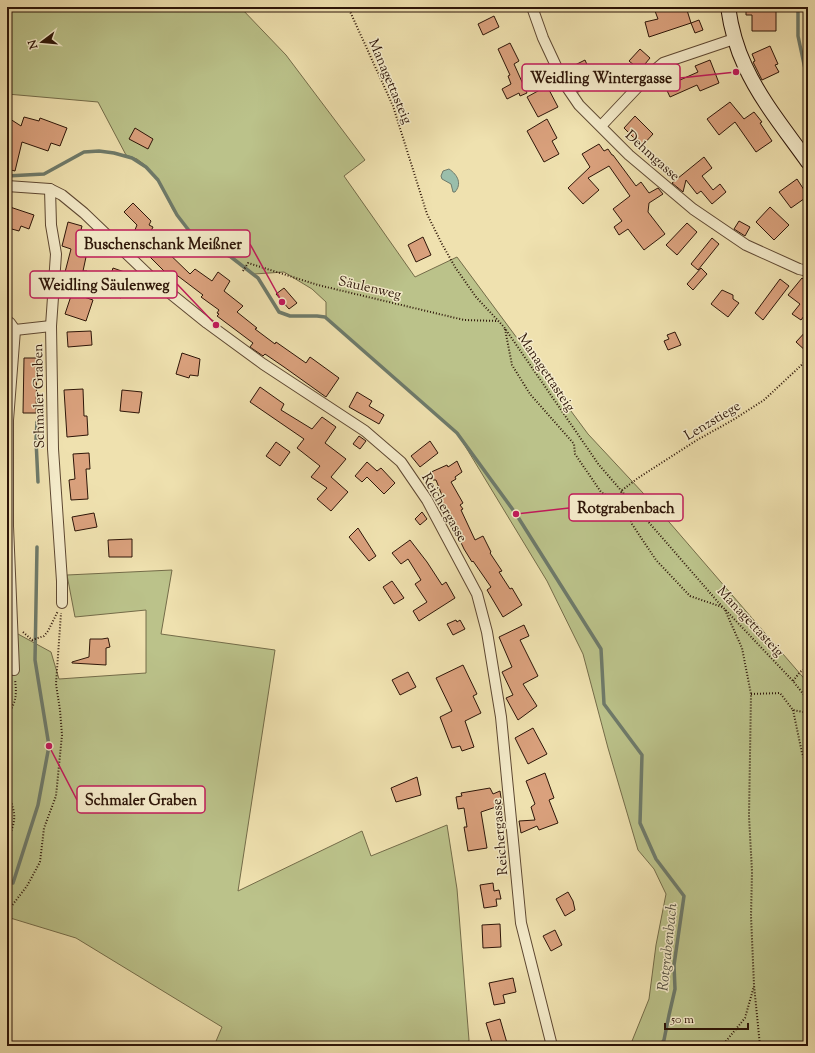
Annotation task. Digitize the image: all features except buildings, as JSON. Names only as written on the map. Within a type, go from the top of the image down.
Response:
[{"type":"main road","points":[[728,7],[734,39],[745,67],[753,82],[808,162]]},
{"type":"street","name":"Dehmgasse","points":[[532,7],[543,38],[564,83],[579,105],[629,155],[692,209],[746,245],[799,269],[808,271]]},
{"type":"street","points":[[601,126],[650,74],[663,63],[734,39]]},
{"type":"street","name":"Reichergasse","points":[[7,186],[50,189],[62,194],[155,281],[207,323],[262,364],[365,430],[401,462],[427,500],[477,594],[487,632],[502,717],[521,923],[552,1046]]},
{"type":"street","name":"Schmaler Graben","points":[[50,189],[51,225],[56,254],[51,326],[53,449],[62,581],[62,602]]},
{"type":"street","points":[[7,321],[16,330],[51,326]]},
{"type":"street","name":"Schmaler Graben","points":[[14,670],[8,526],[8,420],[16,330]]},
{"type":"path","name":"Managettasteig","points":[[348,7],[394,106],[430,220],[455,267],[476,297],[504,327],[599,465],[724,608],[793,681],[808,700]]},
{"type":"path","name":"Säulenweg","points":[[243,271],[248,263],[318,285],[464,320],[498,321]]},
{"type":"path","points":[[504,327],[512,365],[530,394],[574,444],[575,454],[601,492],[626,508]]},
{"type":"path","name":"Lenzstiege","points":[[621,491],[638,478],[691,444],[764,400],[808,358]]},
{"type":"path","points":[[621,491],[632,524],[656,560],[690,596],[724,608],[742,648],[751,694],[749,816],[752,872],[751,916],[754,985],[760,1046]]},
{"type":"path","points":[[32,640],[44,636],[48,632],[62,602]]},
{"type":"path","points":[[7,912],[27,886],[40,862],[44,828],[56,796],[62,735],[56,684],[62,602]]},
{"type":"path","points":[[793,681],[800,672],[808,667]]},
{"type":"path","points":[[7,716],[14,705],[17,695],[14,670]]},
{"type":"path","points":[[751,694],[780,692],[793,710],[802,753],[808,768]]},
{"type":"path","points":[[793,710],[808,713]]},
{"type":"path","points":[[7,793],[15,812],[14,825],[7,842]]},
{"type":"path","points":[[722,1046],[745,1018],[754,985]]},
{"type":"green space","points":[[7,7],[240,7],[286,55],[365,160],[344,176],[415,277],[457,257],[588,434],[657,508],[808,683],[808,1046],[630,1046],[649,999],[656,945],[666,894],[654,869],[638,850],[608,748],[583,654],[547,581],[456,431],[326,319],[326,302],[312,289],[284,272],[254,274],[230,255],[196,239],[173,210],[158,179],[137,159],[126,155],[98,102],[7,94]]},
{"type":"green space","points":[[172,570],[161,634],[275,650],[238,891],[362,831],[371,856],[447,825],[457,889],[469,1040],[468,1046],[214,1046],[222,1027],[76,938],[7,917],[7,662],[9,662],[7,628],[51,652],[59,679],[146,673],[146,610],[75,617],[67,575]]},
{"type":"shaded area","points":[[449,169],[455,174],[459,183],[455,192],[453,192],[451,184],[442,179],[441,176],[443,171]]},
{"type":"waterway","points":[[798,7],[798,36],[808,83]]},
{"type":"waterway","name":"Rotgrabenbach","points":[[7,176],[44,174],[84,152],[99,151],[132,158],[146,167],[158,180],[177,215],[197,241],[231,257],[258,278],[279,312],[290,316],[325,317],[457,433],[516,514],[601,649],[604,704],[642,755],[640,823],[656,859],[684,896],[674,965],[675,989],[664,1040],[660,1046]]},
{"type":"waterway","name":"Schmaler Graben","points":[[37,422],[36,440],[38,482]]},
{"type":"waterway","name":"Schmaler Graben","points":[[13,883],[38,805],[49,746],[35,660],[37,547]]},
{"type":"place","name":"Weidling Wintergasse","points":[[736,72]]},
{"type":"place","name":"Buschenschank Meißner","points":[[282,302]]},
{"type":"place","name":"Weidling Säulenweg","points":[[216,325]]},
{"type":"place","name":"Rotgrabenbach","points":[[516,514]]},
{"type":"place","name":"Schmaler Graben","points":[[49,746]]}]
